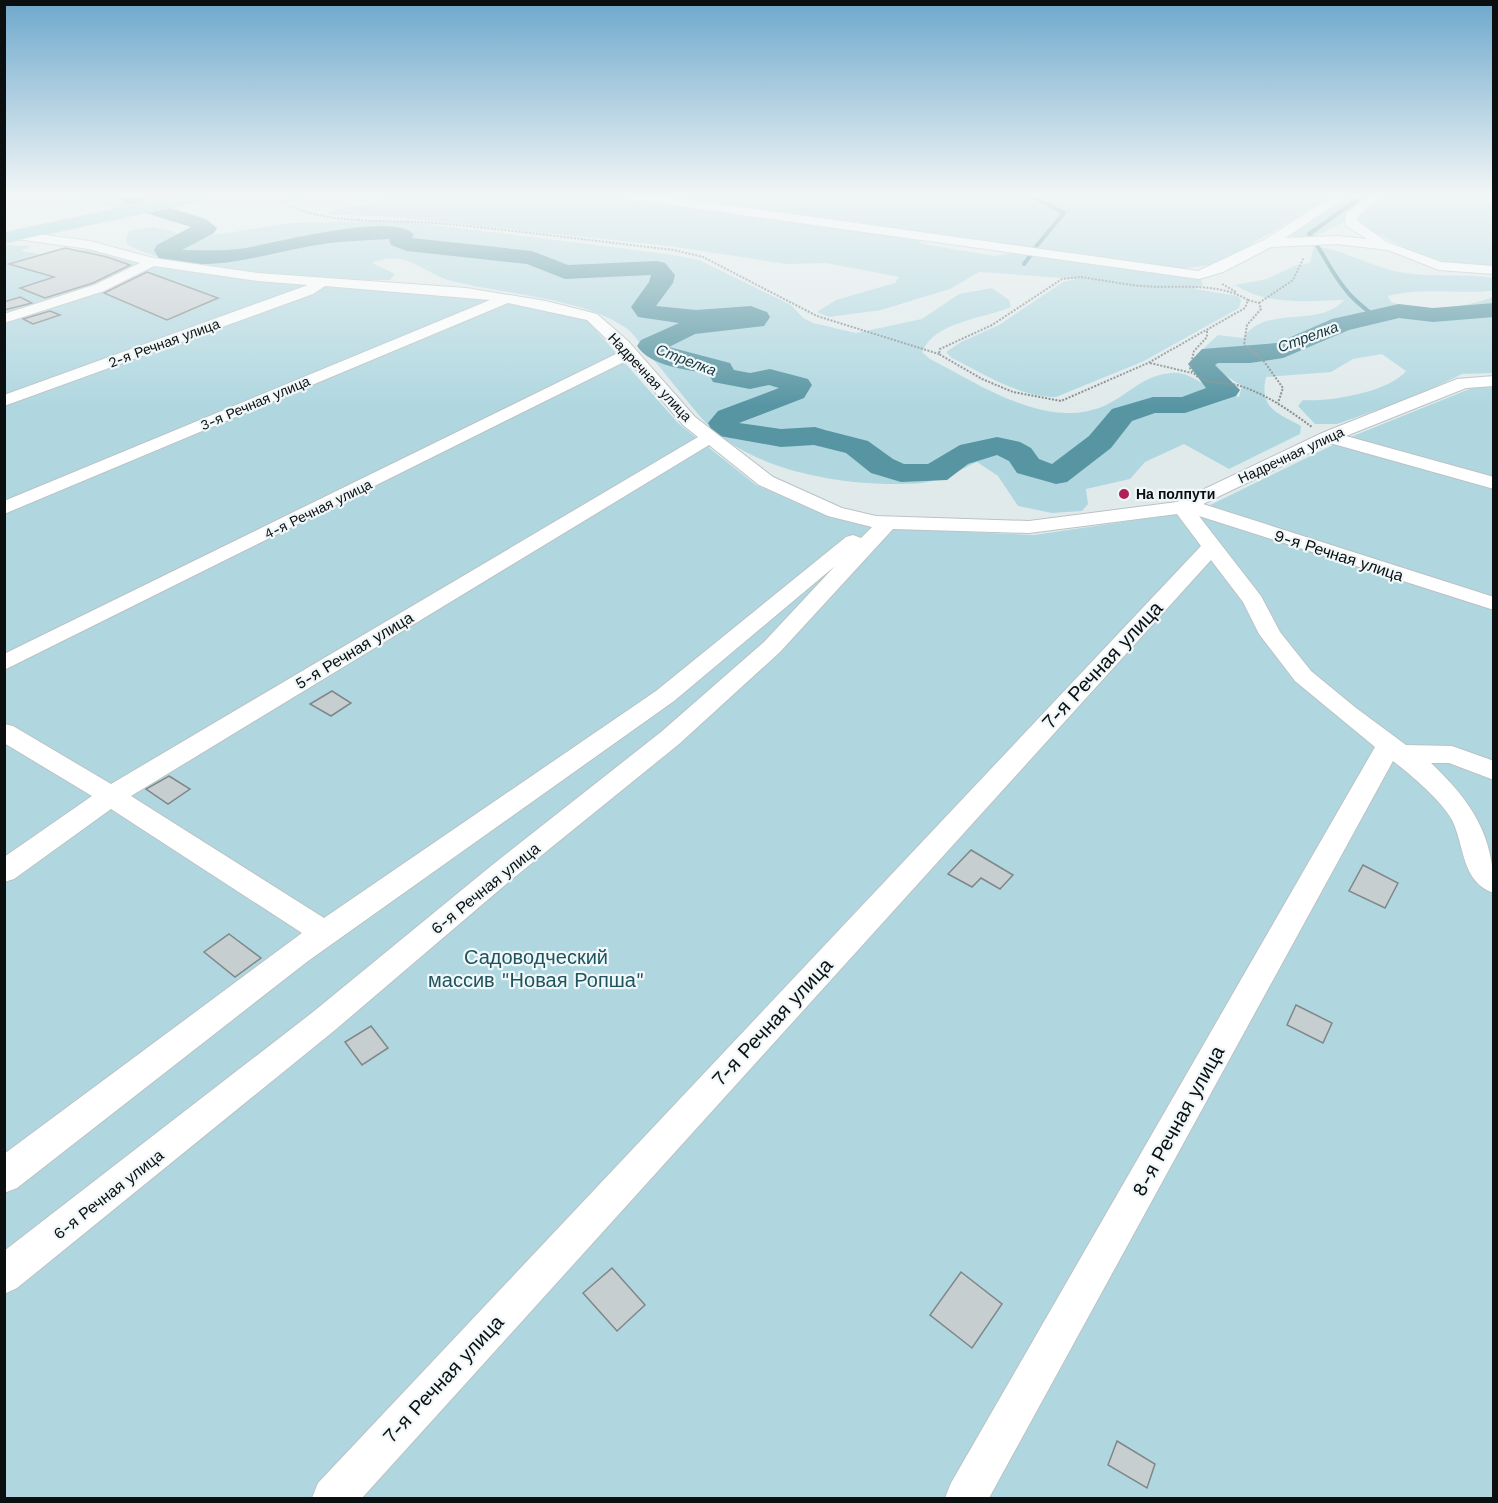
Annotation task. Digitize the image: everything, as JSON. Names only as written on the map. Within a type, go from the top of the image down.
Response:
[{"type":"street","points":[[4,319],[107,286],[128,278],[147,265]]},
{"type":"street","name":"Надречная улица","points":[[174,265],[258,277],[466,292],[546,305],[592,317],[630,353],[689,421],[766,481],[835,512],[882,522],[1029,527],[1184,506],[1328,437],[1463,383],[1494,381]]},
{"type":"street","points":[[1120,265],[1199,275],[1226,265]]},
{"type":"street","points":[[1437,265],[1494,270]]},
{"type":"street","name":"2-я Речная улица","points":[[4,401],[308,291],[322,282]]},
{"type":"street","name":"3-я Речная улица","points":[[4,508],[506,298]]},
{"type":"street","name":"4-я Речная улица","points":[[4,663],[630,353]]},
{"type":"street","points":[[1463,383],[1494,391]]},
{"type":"street","points":[[1328,437],[1494,483]]},
{"type":"street","name":"5-я Речная улица","points":[[4,872],[111,795],[710,438]]},
{"type":"street","points":[[1184,506],[1253,600],[1270,634],[1303,676],[1347,714],[1423,770],[1464,816],[1479,865],[1494,882]]},
{"type":"street","name":"9-я Речная улица","points":[[1184,506],[1494,604]]},
{"type":"street","points":[[4,1176],[325,933],[665,696],[882,522]]},
{"type":"street","name":"6-я Речная улица","points":[[4,1275],[279,1057],[501,873],[670,738],[772,647],[882,522]]},
{"type":"street","name":"7-я Речная улица","points":[[333,1498],[1212,546]]},
{"type":"street","points":[[4,732],[111,795],[325,933]]},
{"type":"street","points":[[1396,749],[1452,755],[1494,771]]},
{"type":"street","name":"8-я Речная улица","points":[[966,1498],[1396,749]]},
{"type":"path","points":[[719,265],[817,316],[939,354],[1014,392],[1047,401],[1061,401],[1148,363],[1245,308],[1248,300]]},
{"type":"path","points":[[939,354],[940,349],[992,325],[1062,279],[1081,277],[1143,286],[1216,290],[1259,303],[1293,283],[1303,265]]},
{"type":"path","points":[[1259,303],[1261,309],[1243,332],[1244,345],[1263,360],[1283,388],[1278,403]]},
{"type":"path","points":[[1193,373],[1190,369],[1193,349],[1207,337],[1207,331]]},
{"type":"path","points":[[1148,363],[1193,373],[1209,381],[1240,386],[1278,403],[1328,437]]},
{"type":"green space","name":"Садоводческий массив \"Новая Ропша\"","points":[[4,265],[143,265],[254,280],[462,294],[541,308],[586,319],[679,424],[756,485],[829,517],[874,528],[1034,535],[1198,511],[1343,440],[1472,388],[1493,387],[1493,1498],[5,1498]]},
{"type":"green space","points":[[191,265],[376,265],[395,274],[390,280],[328,279],[293,278]]},
{"type":"green space","points":[[417,265],[710,265],[791,305],[803,318],[813,323],[856,333],[922,319],[959,294],[992,288],[1009,300],[1011,307],[948,327],[928,342],[922,352],[930,359],[1015,402],[1061,413],[1084,412],[1106,405],[1152,378],[1171,373],[1188,376],[1218,393],[1239,397],[1242,386],[1210,366],[1204,348],[1218,335],[1243,338],[1253,328],[1265,322],[1321,313],[1333,309],[1344,300],[1288,301],[1261,296],[1235,285],[1267,279],[1299,265],[1376,265],[1399,272],[1422,275],[1493,278],[1493,290],[1490,291],[1426,291],[1388,296],[1391,302],[1403,306],[1429,309],[1456,307],[1493,297],[1493,373],[1462,374],[1414,397],[1337,424],[1315,424],[1298,406],[1303,400],[1343,397],[1373,390],[1387,385],[1406,371],[1382,354],[1353,359],[1331,372],[1266,377],[1264,387],[1267,402],[1277,413],[1301,426],[1300,434],[1229,469],[1184,444],[1145,462],[1130,479],[1086,489],[1088,504],[1082,511],[1052,513],[1018,506],[998,476],[977,462],[936,480],[895,484],[836,480],[777,465],[750,454],[726,440],[705,422],[629,330],[609,318],[566,303],[472,286],[442,278]]},
{"type":"green space","points":[[837,265],[1111,265],[1201,279],[1203,285],[1195,289],[1238,296],[1241,300],[1239,308],[1144,361],[1056,397],[1029,393],[1002,384],[952,358],[946,352],[961,342],[999,325],[1063,282],[1076,279],[979,272],[950,289],[881,310],[829,317],[817,312],[836,300],[895,283],[899,277]]},
{"type":"green space","points":[[1139,265],[1209,265],[1173,270]]},
{"type":"green space","points":[[1468,265],[1493,265],[1493,268]]},
{"type":"building","points":[[13,265],[130,265],[93,283],[45,298],[20,288],[54,277]]},
{"type":"building","points":[[147,272],[218,298],[167,320],[104,293]]},
{"type":"building","points":[[20,297],[32,303],[4,310],[4,302]]},
{"type":"building","points":[[50,311],[60,315],[33,324],[23,319]]},
{"type":"building","points":[[332,691],[351,703],[331,716],[310,704]]},
{"type":"building","points":[[169,776],[190,789],[168,804],[146,789]]},
{"type":"building","points":[[971,850],[1013,875],[1000,889],[981,878],[972,887],[948,874]]},
{"type":"building","points":[[1363,865],[1398,883],[1385,908],[1349,891]]},
{"type":"building","points":[[229,934],[261,958],[235,977],[204,952]]},
{"type":"building","points":[[1296,1005],[1332,1023],[1323,1043],[1287,1025]]},
{"type":"building","points":[[371,1026],[388,1048],[362,1065],[345,1042]]},
{"type":"building","points":[[612,1268],[645,1305],[617,1331],[583,1293]]},
{"type":"building","points":[[961,1272],[1002,1304],[972,1348],[930,1315]]},
{"type":"building","points":[[1117,1441],[1155,1464],[1147,1488],[1108,1465]]},
{"type":"waterway","name":"Стрелка","points":[[549,265],[565,272],[657,268],[663,275],[661,283],[643,307],[647,312],[696,317],[751,313],[758,317],[755,321],[690,327],[650,346],[664,355],[720,369],[723,376],[750,381],[770,377],[798,385],[794,392],[728,417],[723,423],[724,429],[781,438],[815,436],[857,447],[882,466],[901,473],[936,473],[970,452],[984,447],[997,446],[1009,448],[1020,455],[1028,466],[1056,475],[1100,442],[1122,415],[1153,405],[1185,405],[1226,390],[1210,377],[1201,364],[1211,355],[1250,355],[1283,350],[1341,324],[1399,311],[1433,315],[1494,310]]},
{"type":"waterway","points":[[1329,265],[1349,294],[1374,316]]},
{"type":"place","name":"На полпути","points":[[1124,494]]}]
